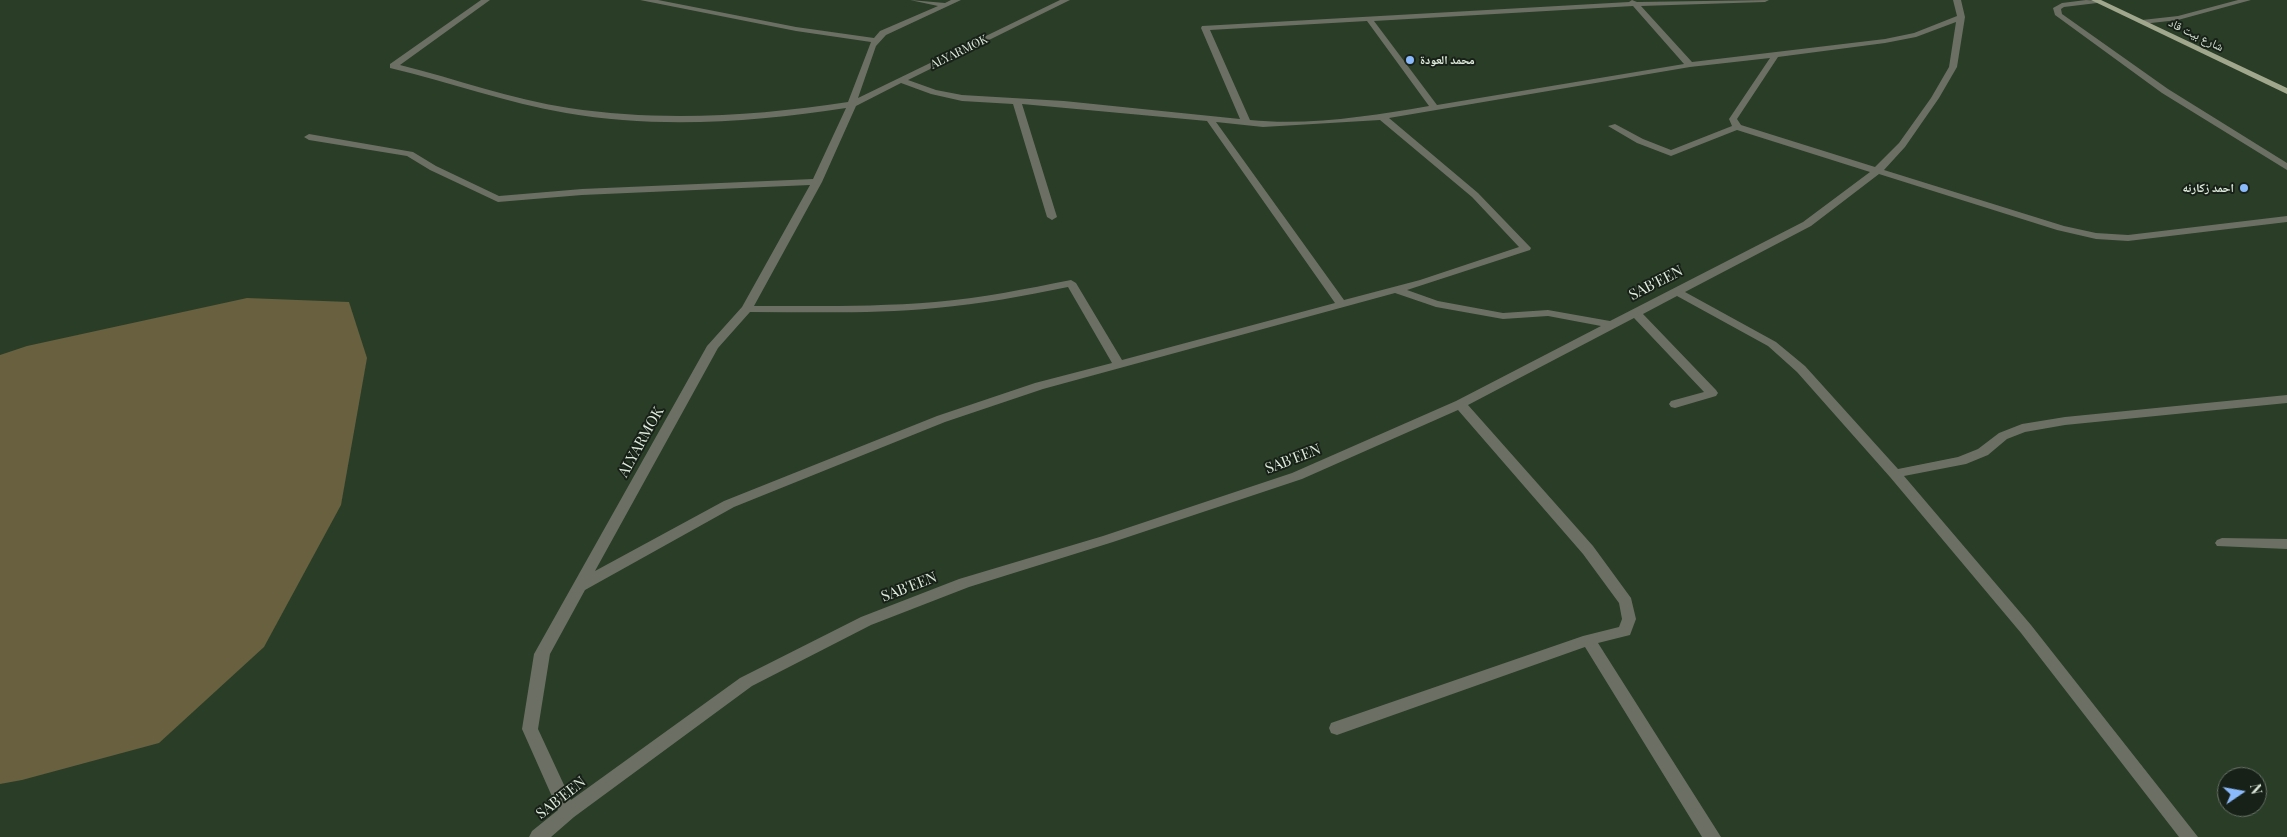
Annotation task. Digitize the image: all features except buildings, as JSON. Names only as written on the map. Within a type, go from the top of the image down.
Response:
[{"type":"main road","name":"شارع بيت قاد","points":[[2096,0],[2287,91]]},
{"type":"street","points":[[486,0],[393,66],[528,103],[622,116],[749,117],[793,114],[852,104]]},
{"type":"street","points":[[644,0],[715,11],[796,29],[875,40],[882,33],[957,0]]},
{"type":"street","points":[[914,0],[946,5]]},
{"type":"street","name":"ALYARMOK","points":[[852,104],[1066,0]]},
{"type":"street","points":[[1246,122],[1204,28],[1634,2],[1765,0]]},
{"type":"street","name":"SAB'EEN","points":[[538,837],[568,812],[746,682],[866,621],[964,583],[1099,542],[1297,476],[1460,404],[1807,224],[1878,170],[1902,145],[1935,98],[1953,67],[1961,17],[1957,0]]},
{"type":"street","points":[[2096,0],[2062,4],[2057,8],[2059,15],[2165,91],[2287,167]]},
{"type":"street","points":[[2142,22],[2178,18],[2247,0]]},
{"type":"street","points":[[1634,2],[1690,65]]},
{"type":"street","points":[[900,80],[946,95],[1073,104],[1246,122],[1322,122],[1382,117],[1690,65],[1885,41],[1916,35],[1961,17]]},
{"type":"street","points":[[1368,18],[1435,108]]},
{"type":"street","name":"ALYARMOK","points":[[568,812],[530,729],[542,654],[713,346],[747,309],[817,182],[852,104],[875,40]]},
{"type":"street","points":[[1737,127],[1733,119],[1776,54]]},
{"type":"street","points":[[1017,101],[1052,217]]},
{"type":"street","points":[[580,586],[729,504],[941,419],[1039,386],[1396,290],[1526,248],[1474,195],[1382,117]]},
{"type":"street","points":[[1209,118],[1342,305]]},
{"type":"street","points":[[1612,126],[1640,141],[1672,153],[1737,127],[2061,228],[2096,236],[2142,237],[2287,219]]},
{"type":"street","points":[[309,136],[410,154],[433,168],[498,199],[582,192],[817,182]]},
{"type":"street","points":[[747,309],[935,305],[993,298],[1071,283],[1119,365]]},
{"type":"street","points":[[1396,290],[1436,304],[1504,316],[1548,313],[1611,325]]},
{"type":"street","points":[[1676,291],[1754,333],[1788,356],[1895,474],[2026,629],[2190,837]]},
{"type":"street","points":[[1635,312],[1712,393],[1675,404]]},
{"type":"street","points":[[1895,474],[1961,461],[1984,452],[2003,436],[2022,428],[2065,421],[2287,399]]},
{"type":"street","points":[[1337,728],[1588,640],[1625,630],[1629,619],[1626,602],[1588,550],[1460,404]]},
{"type":"street","points":[[2222,543],[2287,544]]},
{"type":"street","points":[[1588,640],[1712,837]]},
{"type":"shaded area","points":[[247,298],[349,302],[367,358],[341,505],[264,647],[159,743],[22,780],[0,784],[0,355],[27,346]]},
{"type":"place","name":"محمد العودة","points":[[1410,60]]},
{"type":"place","name":"احمد زكارنه","points":[[2244,188]]}]
